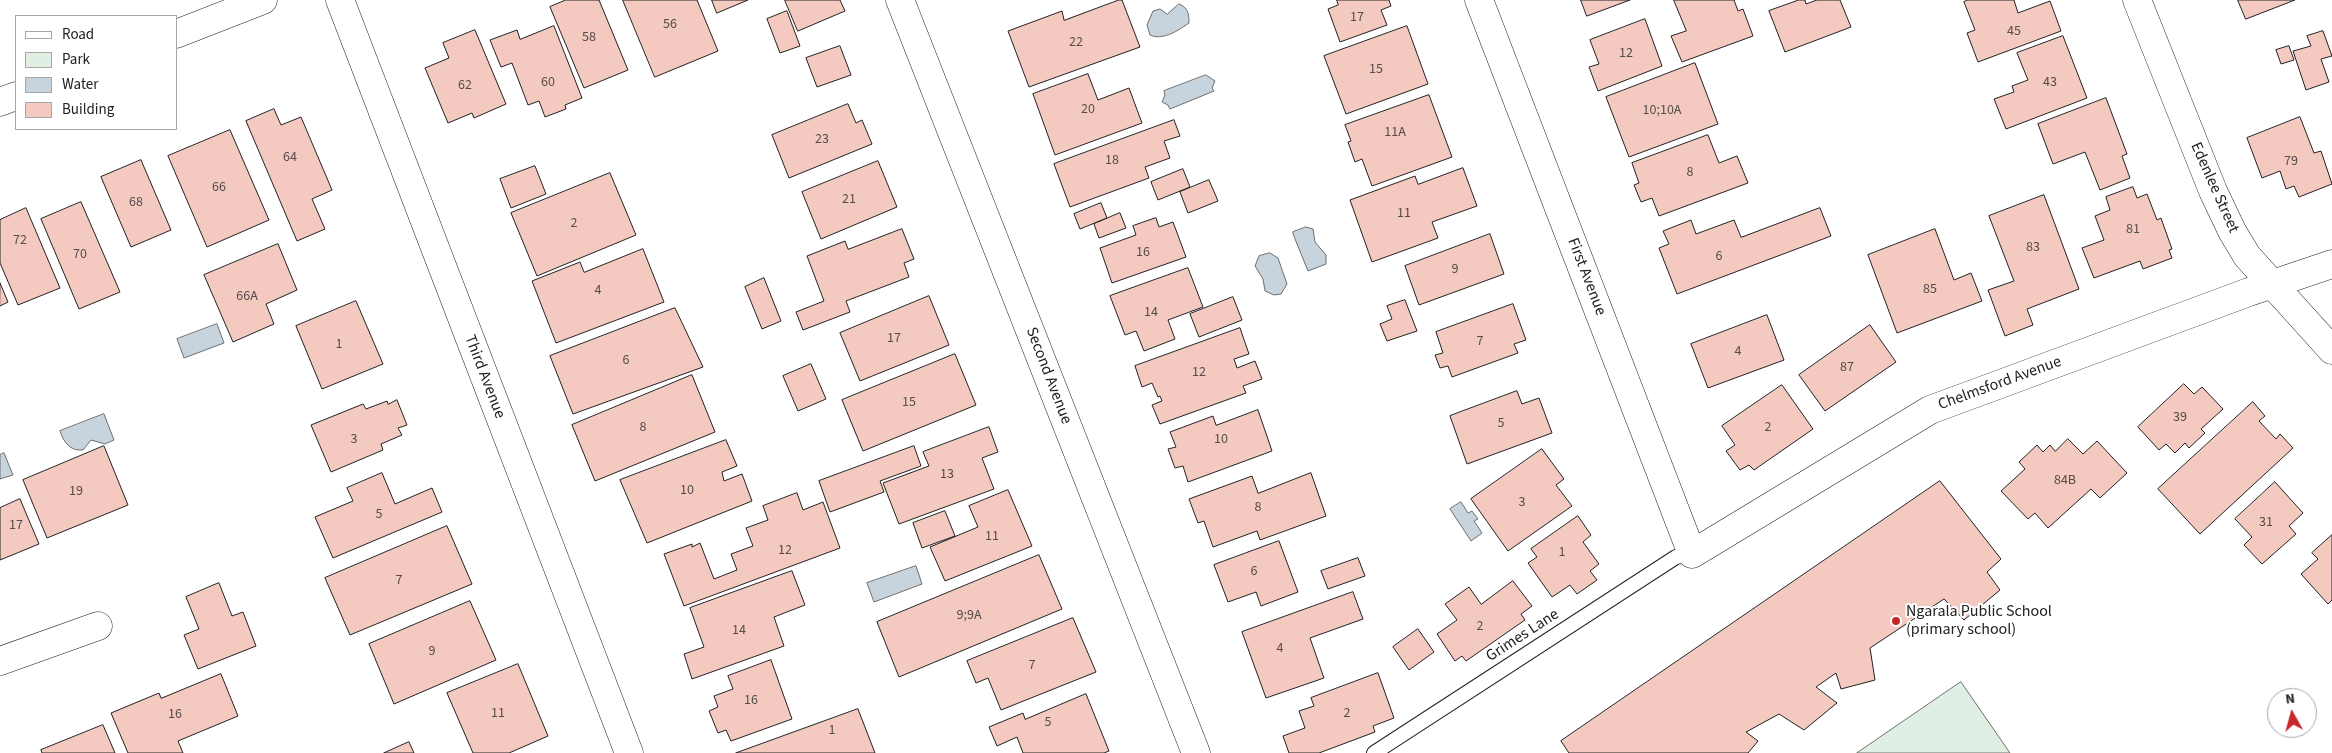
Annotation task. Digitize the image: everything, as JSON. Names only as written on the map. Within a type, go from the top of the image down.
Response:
[{"type":"street","points":[[178,33],[262,0]]},
{"type":"street","name":"Third Avenue","points":[[340,0],[629,753]]},
{"type":"street","name":"Second Avenue","points":[[900,0],[1196,753]]},
{"type":"street","name":"First Avenue","points":[[1479,0],[1692,554]]},
{"type":"street","name":"Edenlee Street","points":[[2137,0],[2220,207],[2244,252],[2332,350]]},
{"type":"street","points":[[0,102],[15,96]]},
{"type":"street","name":"Chelmsford Avenue","points":[[1692,554],[1930,410],[2332,264]]},
{"type":"street","points":[[0,661],[98,626]]},
{"type":"lane","name":"Grimes Lane","points":[[1374,753],[1676,557],[1692,554]]},
{"type":"green space","points":[[1961,682],[2010,753],[1857,753]]},
{"type":"water","points":[[1179,4],[1187,11],[1189,23],[1165,36],[1150,35],[1147,25],[1153,11],[1160,9],[1167,14]]},
{"type":"water","points":[[1206,75],[1215,81],[1212,88],[1214,91],[1170,109],[1168,105],[1162,102],[1165,95],[1164,91]]},
{"type":"water","points":[[1306,227],[1313,229],[1315,242],[1326,255],[1326,264],[1308,271],[1293,234],[1293,232]]},
{"type":"water","points":[[1270,253],[1278,258],[1287,284],[1281,294],[1274,295],[1265,291],[1263,279],[1255,266],[1259,256]]},
{"type":"water","points":[[217,324],[224,343],[184,358],[177,339]]},
{"type":"water","points":[[104,414],[114,440],[105,444],[91,440],[83,450],[78,450],[71,448],[63,439],[60,431]]},
{"type":"water","points":[[4,453],[13,475],[0,479],[0,455]]},
{"type":"water","points":[[1461,502],[1468,513],[1472,511],[1478,519],[1474,521],[1482,533],[1471,541],[1450,509]]},
{"type":"water","points":[[916,566],[922,584],[874,602],[867,583]]},
{"type":"building","points":[[566,0],[599,0],[628,70],[584,88],[550,7]]},
{"type":"building","points":[[623,0],[697,0],[718,51],[655,77]]},
{"type":"building","points":[[712,0],[748,0],[717,13]]},
{"type":"building","points":[[785,0],[840,0],[845,11],[798,31]]},
{"type":"building","points":[[1122,0],[1140,47],[1029,87],[1008,31],[1062,11],[1064,20]]},
{"type":"building","points":[[1337,0],[1389,0],[1391,6],[1381,10],[1387,25],[1340,42],[1328,9],[1338,5]]},
{"type":"building","points":[[1581,0],[1630,0],[1587,16]]},
{"type":"building","points":[[1674,0],[1734,0],[1738,11],[1743,9],[1753,36],[1682,62],[1671,36],[1686,31]]},
{"type":"building","points":[[1799,0],[1805,0],[1806,4],[1817,0],[1840,0],[1851,27],[1785,52],[1769,11]]},
{"type":"building","points":[[1968,0],[2014,0],[2018,13],[2050,1],[2061,31],[1978,62],[1967,33],[1975,30],[1964,2]]},
{"type":"building","points":[[2238,0],[2295,0],[2246,19]]},
{"type":"building","points":[[787,11],[800,46],[780,53],[767,19]]},
{"type":"building","points":[[1645,19],[1662,66],[1598,91],[1589,67],[1599,64],[1590,40]]},
{"type":"building","points":[[554,26],[582,98],[565,105],[566,109],[545,117],[539,101],[528,105],[512,63],[501,67],[490,40],[517,30],[520,39]]},
{"type":"building","points":[[1407,26],[1428,84],[1346,114],[1324,56]]},
{"type":"building","points":[[475,30],[506,104],[474,118],[472,113],[448,123],[425,68],[449,58],[443,43]]},
{"type":"building","points":[[2323,31],[2332,56],[2321,59],[2329,82],[2306,90],[2293,51],[2311,46],[2307,36]]},
{"type":"building","points":[[2063,36],[2087,98],[2006,129],[1994,99],[2014,92],[2012,86],[2028,80],[2017,53]]},
{"type":"building","points":[[840,46],[851,75],[817,87],[806,58]]},
{"type":"building","points":[[2289,46],[2294,60],[2281,64],[2276,50]]},
{"type":"building","points":[[1695,63],[1718,124],[1629,157],[1606,97]]},
{"type":"building","points":[[1088,74],[1098,100],[1129,88],[1142,123],[1055,155],[1033,94]]},
{"type":"building","points":[[1429,95],[1452,157],[1372,186],[1362,159],[1355,162],[1348,142],[1351,141],[1345,125]]},
{"type":"building","points":[[2106,98],[2127,154],[2122,156],[2130,178],[2100,190],[2085,152],[2053,164],[2038,124]]},
{"type":"building","points":[[848,104],[856,123],[862,120],[872,144],[789,178],[772,135]]},
{"type":"building","points":[[274,109],[281,125],[301,117],[332,190],[312,199],[325,229],[297,241],[246,121]]},
{"type":"building","points":[[2300,117],[2314,153],[2321,151],[2332,184],[2299,197],[2294,186],[2286,189],[2280,171],[2262,178],[2247,138]]},
{"type":"building","points":[[1174,120],[1180,136],[1164,141],[1170,158],[1145,167],[1149,178],[1070,207],[1054,164]]},
{"type":"building","points":[[230,130],[269,220],[207,247],[168,156]]},
{"type":"building","points":[[1708,135],[1719,163],[1737,156],[1748,183],[1659,216],[1652,198],[1641,202],[1634,185],[1639,183],[1632,163]]},
{"type":"building","points":[[141,160],[171,230],[131,247],[101,177]]},
{"type":"building","points":[[878,161],[897,207],[821,239],[802,192]]},
{"type":"building","points":[[535,166],[546,194],[511,208],[500,179]]},
{"type":"building","points":[[1463,168],[1477,206],[1432,222],[1438,238],[1372,262],[1350,200],[1415,176],[1418,184]]},
{"type":"building","points":[[1183,169],[1190,187],[1158,200],[1151,182]]},
{"type":"building","points":[[610,173],[636,235],[537,276],[511,213]]},
{"type":"building","points":[[1209,180],[1218,201],[1188,213],[1180,192]]},
{"type":"building","points":[[2133,187],[2137,198],[2147,194],[2157,220],[2161,218],[2172,249],[2169,250],[2172,258],[2143,269],[2140,261],[2094,278],[2082,248],[2104,240],[2095,216],[2110,210],[2106,197]]},
{"type":"building","points":[[2044,195],[2079,289],[2027,309],[2033,325],[2005,336],[1988,290],[2014,281],[1989,216]]},
{"type":"building","points":[[81,202],[120,292],[79,309],[41,219]]},
{"type":"building","points":[[1101,203],[1107,218],[1080,229],[1074,214]]},
{"type":"building","points":[[26,208],[60,288],[18,305],[0,263],[0,220]]},
{"type":"building","points":[[1820,208],[1831,236],[1677,294],[1659,248],[1669,244],[1663,231],[1691,220],[1696,234],[1734,220],[1741,237]]},
{"type":"building","points":[[1120,213],[1126,228],[1099,238],[1094,224]]},
{"type":"building","points":[[1156,218],[1159,227],[1173,222],[1186,257],[1112,283],[1100,248],[1136,235],[1133,226]]},
{"type":"building","points":[[902,229],[914,259],[904,263],[909,277],[846,301],[850,312],[803,330],[796,312],[824,301],[807,256],[845,241],[848,249]]},
{"type":"building","points":[[1935,229],[1954,280],[1971,273],[1982,301],[1897,333],[1868,255]]},
{"type":"building","points":[[1490,234],[1504,274],[1419,305],[1405,266]]},
{"type":"building","points":[[278,244],[297,290],[266,304],[274,324],[233,342],[204,275]]},
{"type":"building","points":[[643,249],[664,302],[556,343],[532,281],[580,262],[584,272]]},
{"type":"building","points":[[1188,268],[1203,307],[1168,320],[1175,339],[1144,351],[1136,331],[1125,335],[1110,296]]},
{"type":"building","points":[[764,278],[781,321],[762,329],[745,287]]},
{"type":"building","points":[[0,283],[8,302],[0,306]]},
{"type":"building","points":[[929,296],[949,345],[860,381],[840,333]]},
{"type":"building","points":[[1233,297],[1242,320],[1199,337],[1190,314]]},
{"type":"building","points":[[1405,300],[1417,331],[1387,341],[1380,324],[1392,319],[1387,306]]},
{"type":"building","points":[[356,301],[383,364],[322,389],[296,326]]},
{"type":"building","points":[[1513,304],[1526,340],[1514,344],[1518,353],[1452,377],[1448,366],[1440,368],[1435,355],[1443,353],[1436,332]]},
{"type":"building","points":[[675,308],[703,367],[573,414],[550,356]]},
{"type":"building","points":[[1767,315],[1784,360],[1708,388],[1691,344]]},
{"type":"building","points":[[1870,325],[1896,362],[1825,411],[1799,375]]},
{"type":"building","points":[[1240,328],[1249,354],[1234,359],[1237,368],[1255,361],[1262,379],[1243,386],[1246,393],[1160,424],[1152,405],[1162,401],[1160,396],[1158,397],[1152,383],[1142,387],[1135,366]]},
{"type":"building","points":[[955,354],[976,405],[863,451],[842,400]]},
{"type":"building","points":[[811,364],[826,399],[798,411],[783,376]]},
{"type":"building","points":[[692,375],[715,432],[595,481],[572,425]]},
{"type":"building","points":[[2184,384],[2194,394],[2202,387],[2223,409],[2201,429],[2205,433],[2189,448],[2185,443],[2175,453],[2166,444],[2159,450],[2138,427]]},
{"type":"building","points":[[1782,385],[1813,429],[1754,470],[1749,465],[1740,470],[1726,451],[1735,445],[1722,426]]},
{"type":"building","points":[[1517,391],[1522,404],[1539,398],[1552,433],[1467,464],[1450,416]]},
{"type":"building","points":[[397,400],[407,425],[398,428],[402,435],[381,444],[383,450],[331,472],[311,425],[363,404],[366,409],[387,401],[388,404]]},
{"type":"building","points":[[2253,402],[2265,416],[2259,421],[2276,439],[2280,434],[2293,448],[2200,534],[2158,489]]},
{"type":"building","points":[[1258,410],[1272,451],[1188,482],[1183,466],[1175,468],[1168,449],[1176,447],[1170,432],[1213,416],[1216,425]]},
{"type":"building","points":[[989,427],[998,452],[982,458],[994,489],[899,524],[883,483],[929,466],[923,452]]},
{"type":"building","points":[[2068,439],[2083,454],[2097,441],[2127,473],[2100,498],[2091,489],[2048,528],[2035,513],[2028,519],[2001,491],[2025,469],[2019,462],[2037,445],[2043,452],[2050,445],[2055,451]]},
{"type":"building","points":[[726,440],[737,466],[722,472],[724,481],[742,474],[752,501],[647,543],[620,480]]},
{"type":"building","points":[[104,446],[128,505],[47,538],[23,480]]},
{"type":"building","points":[[914,446],[921,466],[880,481],[884,492],[830,512],[819,481]]},
{"type":"building","points":[[1542,449],[1564,479],[1556,485],[1572,506],[1508,551],[1471,499]]},
{"type":"building","points":[[382,473],[395,504],[432,488],[442,512],[333,558],[315,517],[353,501],[347,488]]},
{"type":"building","points":[[1311,473],[1326,516],[1260,540],[1257,531],[1213,547],[1204,521],[1198,523],[1189,499],[1252,476],[1258,493]]},
{"type":"building","points":[[1940,481],[2001,559],[1987,572],[2000,590],[1964,620],[1944,599],[1870,648],[1875,680],[1841,689],[1836,673],[1816,687],[1837,703],[1804,730],[1779,714],[1746,732],[1758,741],[1748,753],[1569,753],[1561,741]]},
{"type":"building","points":[[2275,482],[2303,513],[2289,526],[2296,534],[2262,564],[2244,545],[2252,537],[2235,519]]},
{"type":"building","points":[[1008,490],[1032,546],[945,581],[930,547],[978,527],[969,506]]},
{"type":"building","points":[[797,493],[803,510],[823,502],[840,548],[684,606],[664,554],[700,543],[714,579],[737,570],[731,554],[753,546],[746,528],[768,520],[763,506]]},
{"type":"building","points":[[20,499],[39,544],[0,560],[0,508]]},
{"type":"building","points":[[945,511],[955,536],[922,548],[913,523]]},
{"type":"building","points":[[1578,516],[1591,535],[1583,542],[1599,564],[1590,571],[1597,580],[1577,594],[1570,585],[1552,597],[1528,563],[1537,557],[1531,549]]},
{"type":"building","points":[[447,526],[472,584],[350,635],[325,578]]},
{"type":"building","points":[[2332,535],[2332,600],[2328,604],[2301,574],[2318,559],[2312,553]]},
{"type":"building","points":[[1279,541],[1298,592],[1261,606],[1256,592],[1228,602],[1214,565]]},
{"type":"building","points":[[1039,555],[1062,609],[899,677],[877,622]]},
{"type":"building","points":[[1358,558],[1365,576],[1328,589],[1321,571]]},
{"type":"building","points":[[792,571],[805,605],[774,617],[784,646],[692,679],[684,654],[704,647],[690,608]]},
{"type":"building","points":[[1513,581],[1532,606],[1521,614],[1525,620],[1466,661],[1462,656],[1455,661],[1437,634],[1457,620],[1445,604],[1469,587],[1481,604]]},
{"type":"building","points":[[219,583],[232,616],[243,612],[256,646],[198,669],[184,635],[199,629],[186,597]]},
{"type":"building","points":[[1353,592],[1363,619],[1310,638],[1324,678],[1266,698],[1242,632]]},
{"type":"building","points":[[470,601],[496,660],[394,704],[369,644]]},
{"type":"building","points":[[1073,618],[1096,672],[1001,710],[988,678],[976,683],[967,661]]},
{"type":"building","points":[[1418,629],[1434,652],[1409,670],[1393,647]]},
{"type":"building","points":[[771,660],[792,719],[731,741],[726,730],[718,733],[709,711],[718,707],[714,696],[733,689],[728,676]]},
{"type":"building","points":[[518,664],[548,736],[509,753],[473,753],[447,693]]},
{"type":"building","points":[[1378,673],[1394,718],[1373,726],[1375,732],[1319,753],[1289,753],[1283,736],[1305,728],[1299,711],[1314,706],[1311,698]]},
{"type":"building","points":[[221,674],[238,716],[178,741],[183,753],[128,753],[111,713],[159,693],[161,698]]},
{"type":"building","points":[[1086,694],[1109,751],[1104,753],[1023,753],[1017,737],[997,746],[989,727],[1023,713],[1025,719]]},
{"type":"building","points":[[858,709],[875,753],[736,753]]},
{"type":"building","points":[[103,725],[115,753],[42,753],[41,750]]},
{"type":"building","points":[[409,742],[414,753],[384,753]]},
{"type":"place","name":"Ngarala Public School (primary school)","points":[[1896,621]]}]
